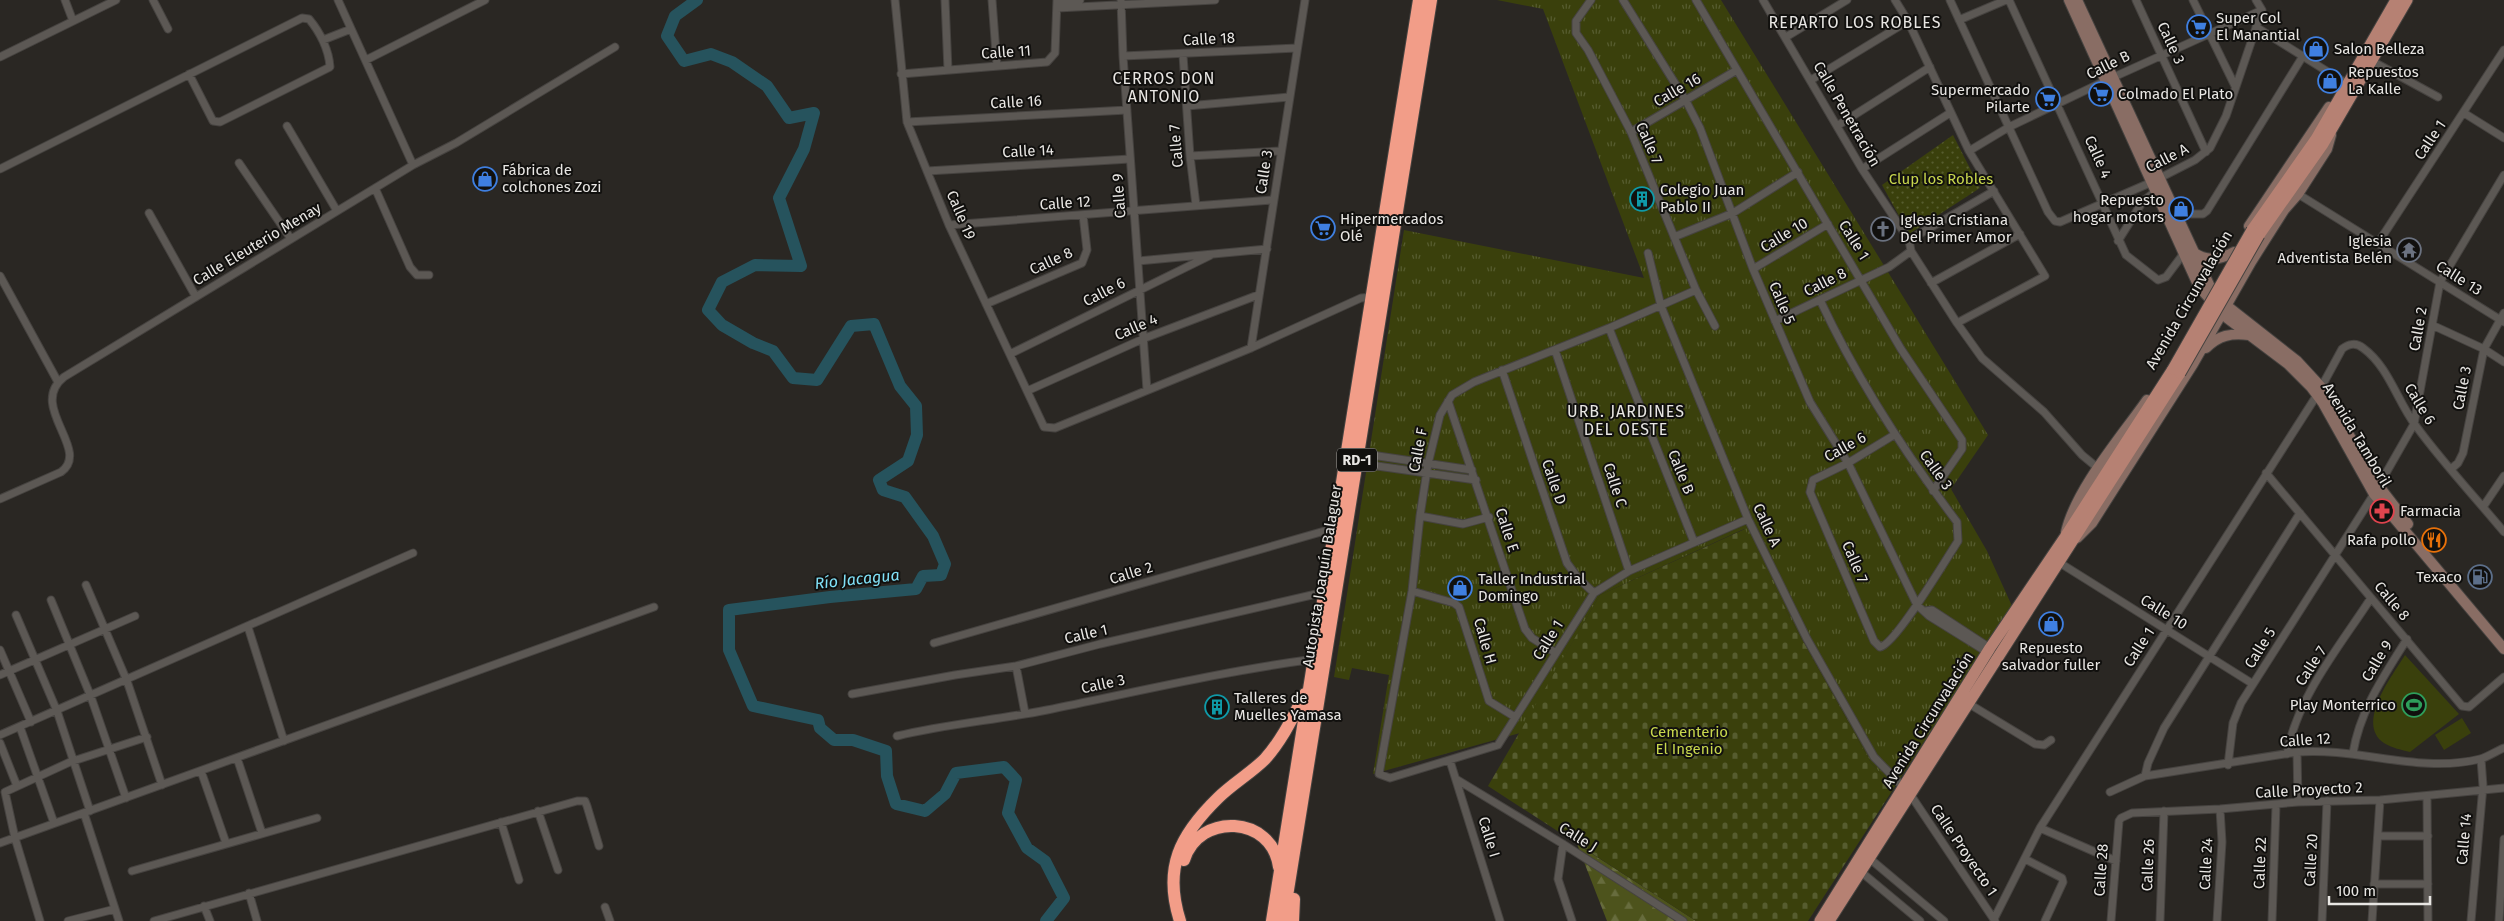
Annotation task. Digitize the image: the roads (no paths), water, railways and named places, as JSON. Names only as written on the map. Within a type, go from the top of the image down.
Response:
[{"type":"highway","name":"Autopista Joaquín Balaguer","points":[[1272,921],[1419,0]]},
{"type":"highway","name":"Autopista Joaquín Balaguer","points":[[1283,921],[1296,852],[1431,0]]},
{"type":"highway","points":[[1180,921],[1175,906],[1172,882],[1175,863],[1187,832],[1218,798],[1269,754],[1283,737],[1311,683]]},
{"type":"highway","points":[[1188,921],[1181,893],[1182,868],[1189,849],[1208,830],[1222,825],[1234,825],[1252,829],[1263,836],[1272,847],[1278,860],[1280,874]]},
{"type":"highway","points":[[1293,921],[1296,852]]},
{"type":"main road","points":[[2069,0],[2108,79],[2188,252],[2199,257],[2214,259],[2234,252]]},
{"type":"main road","points":[[2077,0],[2108,79]]},
{"type":"main road","name":"Avenida Circunvalación","points":[[1964,701],[1988,650],[2070,539],[2176,371],[2255,233],[2316,139],[2396,0]]},
{"type":"main road","name":"Avenida Circunvalación","points":[[2255,233],[2333,128],[2407,0]]},
{"type":"main road","name":"Avenida Circunvalación","points":[[1820,921],[1907,791],[1964,701],[2060,563],[2070,539],[2074,509],[2098,468],[2157,386],[2258,211],[2338,93],[2349,84]]},
{"type":"main road","name":"Avenida Circunvalación","points":[[2070,539],[2092,523],[2193,364],[2284,210],[2298,194],[2327,149],[2333,128]]},
{"type":"main road","points":[[2156,184],[2167,197],[2188,252]]},
{"type":"main road","name":"Avenida Tamboril","points":[[2188,252],[2199,287],[2210,295],[2248,335],[2319,391]]},
{"type":"main road","name":"Avenida Tamboril","points":[[2224,310],[2297,362],[2319,391],[2376,489],[2504,649]]},
{"type":"main road","points":[[2193,364],[2206,348],[2220,337],[2228,334],[2248,335]]},
{"type":"main road","name":"Avenida Tamboril","points":[[2376,489],[2504,638]]},
{"type":"main road","name":"Avenida Circunvalación","points":[[1829,921],[1869,858],[1907,791]]},
{"type":"street","points":[[66,0],[73,22]]},
{"type":"street","points":[[0,58],[116,0]]},
{"type":"street","points":[[153,0],[168,29]]},
{"type":"street","points":[[338,0],[413,165]]},
{"type":"street","points":[[366,60],[485,0]]},
{"type":"street","name":"Calle 19","points":[[895,0],[907,122],[949,225],[1042,424],[1046,428],[1055,428],[1147,390]]},
{"type":"street","points":[[944,0],[948,70]]},
{"type":"street","points":[[992,0],[997,66]]},
{"type":"street","points":[[1057,3],[1080,0]]},
{"type":"street","points":[[1057,3],[1215,0]]},
{"type":"street","name":"Calle 3","points":[[1251,348],[1305,0]]},
{"type":"street","name":"Calle 7","points":[[1591,0],[1576,21],[1575,29],[1631,132],[1696,290],[1715,326]]},
{"type":"street","name":"Calle 5","points":[[1623,0],[1686,101],[1718,172],[1753,269],[1810,402],[1848,463],[1916,605]]},
{"type":"street","name":"Calle 1","points":[[1696,0],[1862,279],[1901,349],[1962,440],[1962,449],[1933,491]]},
{"type":"street","name":"Calle Penetración","points":[[1763,0],[1862,169],[1908,240],[1911,251],[1982,358],[2044,412],[2082,454],[2098,468]]},
{"type":"street","points":[[1786,37],[1847,0]]},
{"type":"street","points":[[1895,0],[1908,22],[1969,151],[2045,276],[1957,323]]},
{"type":"street","points":[[1950,0],[2009,127]]},
{"type":"street","points":[[1959,20],[2008,0]]},
{"type":"street","name":"Calle 4","points":[[2008,0],[2058,104],[2118,241],[2126,255],[2158,280],[2166,277],[2188,252]]},
{"type":"street","name":"Calle 3","points":[[2136,0],[2206,152]]},
{"type":"street","points":[[2193,0],[2235,86]]},
{"type":"street","points":[[2256,0],[2262,10]]},
{"type":"street","name":"Calle 9","points":[[1121,2],[1123,56],[1145,338],[1147,390]]},
{"type":"street","name":"Calle 11","points":[[901,74],[1041,64],[1051,59],[1055,53],[1057,3]]},
{"type":"street","name":"Calle B","points":[[1969,151],[2009,127],[2108,79],[2262,10]]},
{"type":"street","name":"Calle A","points":[[2009,127],[2048,212],[2055,221],[2064,222],[2103,204],[2156,184],[2206,152],[2220,130],[2262,10]]},
{"type":"street","points":[[0,169],[189,74],[302,18],[309,19],[323,40],[330,68],[220,122],[213,121],[189,74]]},
{"type":"street","points":[[1811,80],[1908,22]]},
{"type":"street","points":[[2256,27],[2349,84]]},
{"type":"street","points":[[323,40],[352,29]]},
{"type":"street","name":"Calle Eleuterio Menay","points":[[58,382],[413,165],[456,143],[615,47]]},
{"type":"street","name":"Calle 18","points":[[1123,56],[1183,55],[1297,48]]},
{"type":"street","name":"Calle 1","points":[[2378,243],[2504,50]]},
{"type":"street","name":"Calle 7","points":[[1183,55],[1190,156],[1196,205]]},
{"type":"street","points":[[2167,197],[2180,208],[2192,214],[2203,214],[2207,211],[2303,56]]},
{"type":"street","points":[[2372,61],[2438,97]]},
{"type":"street","points":[[1837,126],[1930,67]]},
{"type":"street","name":"Calle 16","points":[[1631,132],[1737,70]]},
{"type":"street","points":[[1187,106],[1289,97]]},
{"type":"street","name":"Calle 16","points":[[907,122],[1127,110]]},
{"type":"street","points":[[1862,169],[1950,113]]},
{"type":"street","points":[[2464,113],[2504,138]]},
{"type":"street","points":[[287,126],[337,211]]},
{"type":"street","points":[[1190,156],[1281,151]]},
{"type":"street","name":"Calle 14","points":[[927,171],[1130,159]]},
{"type":"street","points":[[239,163],[291,239]]},
{"type":"street","points":[[1674,238],[1733,214],[1798,172]]},
{"type":"street","name":"Calle 2","points":[[2376,489],[2414,424],[2440,282],[2504,175]]},
{"type":"street","points":[[2118,241],[2156,184]]},
{"type":"street","points":[[375,188],[410,267],[417,275],[428,275]]},
{"type":"street","points":[[1908,240],[1994,191]]},
{"type":"street","name":"Calle 13","points":[[2298,194],[2440,282],[2503,318]]},
{"type":"street","name":"Calle 12","points":[[949,225],[1273,200]]},
{"type":"street","points":[[149,213],[196,297]]},
{"type":"street","name":"Calle 8","points":[[986,304],[1082,263],[1087,250],[1083,215]]},
{"type":"street","name":"Calle 10","points":[[1753,269],[1828,224]]},
{"type":"street","points":[[1931,283],[2020,234]]},
{"type":"street","points":[[1138,261],[1267,249]]},
{"type":"street","name":"Calle 8","points":[[1775,321],[1889,267],[1911,251]]},
{"type":"street","name":"Calle A","points":[[1648,253],[1661,306],[1748,519],[1807,639],[1874,757],[1907,791]]},
{"type":"street","name":"Calle 6","points":[[1010,354],[1211,255]]},
{"type":"street","points":[[0,276],[58,382],[50,398],[70,454],[69,465],[62,472],[0,499]]},
{"type":"street","name":"Calle F","points":[[1382,776],[1379,768],[1412,591],[1428,464],[1440,414],[1452,394],[1502,370],[1609,328],[1696,290]]},
{"type":"street","name":"Calle 4","points":[[1027,391],[1145,338],[1258,295]]},
{"type":"street","points":[[1147,390],[1251,348],[1361,298],[1372,297]]},
{"type":"street","name":"Calle 3","points":[[1820,300],[1848,358],[1894,434],[1957,522],[1958,541],[1889,644],[1880,648]]},
{"type":"street","name":"Calle 3","points":[[2450,469],[2458,464],[2463,453],[2484,349],[2503,318]]},
{"type":"street","points":[[2432,325],[2484,349],[2504,362]]},
{"type":"street","name":"Calle B","points":[[1609,328],[1694,542]]},
{"type":"street","name":"Calle 6","points":[[2319,391],[2342,349],[2347,345],[2355,344],[2362,347],[2388,377],[2414,424],[2504,532]]},
{"type":"street","name":"Calle C","points":[[1555,350],[1629,572]]},
{"type":"street","name":"Calle D","points":[[1502,370],[1567,563],[1578,578],[1594,593]]},
{"type":"street","name":"Calle 1","points":[[1994,920],[2040,828],[2319,391]]},
{"type":"street","name":"Calle E","points":[[1448,402],[1526,629],[1532,638],[1556,653]]},
{"type":"street","name":"Calle 6","points":[[1810,485],[1813,480],[1848,463],[1894,434]]},
{"type":"street","points":[[1357,458],[1472,470]]},
{"type":"street","points":[[1357,458],[1427,474],[1476,480]]},
{"type":"street","name":"Calle 8","points":[[2266,473],[2462,706],[2469,708],[2504,677]]},
{"type":"street","points":[[2483,507],[2504,476]]},
{"type":"street","name":"Calle 7","points":[[1810,485],[1810,492],[1874,640],[1880,648]]},
{"type":"street","name":"Calle 5","points":[[2228,765],[2233,723],[2241,702],[2376,489]]},
{"type":"street","points":[[2145,776],[2148,763],[2164,728],[2300,513]]},
{"type":"street","points":[[1420,516],[1456,524],[1489,517]]},
{"type":"street","name":"Calle 1","points":[[1382,776],[1390,778],[1498,745],[1594,593],[1629,572],[1748,519]]},
{"type":"street","name":"Calle 2","points":[[934,643],[1335,528]]},
{"type":"street","points":[[0,736],[413,554]]},
{"type":"street","name":"Calle 10","points":[[2060,563],[2253,684]]},
{"type":"street","points":[[86,584],[127,681],[162,785]]},
{"type":"street","name":"Calle H","points":[[1412,591],[1454,603],[1459,607],[1489,701],[1515,717]]},
{"type":"street","name":"Calle 1","points":[[852,694],[1016,666],[1100,644],[1325,592]]},
{"type":"street","name":"Calle 7","points":[[2287,754],[2290,737],[2303,704],[2371,598]]},
{"type":"street","points":[[51,600],[91,697],[126,798]]},
{"type":"street","points":[[1916,605],[1925,611],[1932,610],[1988,650]]},
{"type":"street","points":[[0,843],[654,607]]},
{"type":"street","points":[[16,615],[57,711],[74,761],[119,921]]},
{"type":"street","points":[[0,675],[135,616]]},
{"type":"street","points":[[248,627],[284,741]]},
{"type":"street","name":"Calle 9","points":[[2353,753],[2356,731],[2366,707],[2406,639]]},
{"type":"street","points":[[0,650],[31,722]]},
{"type":"street","name":"Calle 3","points":[[898,736],[933,728],[1025,713],[1255,667],[1315,659]]},
{"type":"street","points":[[1016,666],[1025,713]]},
{"type":"street","points":[[1964,701],[2035,744],[2044,746],[2051,740]]},
{"type":"street","points":[[20,727],[54,824]]},
{"type":"street","points":[[40,921],[15,838],[4,795],[6,791],[74,761],[147,737]]},
{"type":"street","points":[[0,743],[17,786]]},
{"type":"street","name":"Calle 12","points":[[2110,792],[2145,776],[2228,765],[2297,752],[2321,750],[2410,762],[2443,763],[2481,759],[2504,748]]},
{"type":"street","points":[[2297,752],[2298,802]]},
{"type":"street","points":[[238,758],[262,833]]},
{"type":"street","name":"Calle 14","points":[[2471,921],[2482,790],[2481,759]]},
{"type":"street","name":"Calle I","points":[[1450,761],[1500,921]]},
{"type":"street","points":[[201,771],[226,844]]},
{"type":"street","name":"Calle J","points":[[1456,779],[1563,844],[1682,921]]},
{"type":"street","name":"Calle Proyecto 2","points":[[2119,821],[2121,818],[2132,813],[2220,809],[2298,802],[2380,800],[2504,788]]},
{"type":"street","name":"Calle Proyecto 1","points":[[1907,791],[1994,920]]},
{"type":"street","points":[[2428,796],[2428,921]]},
{"type":"street","points":[[2372,921],[2380,800]]},
{"type":"street","points":[[157,920],[577,801],[585,801],[599,846]]},
{"type":"street","name":"Calle 20","points":[[2322,921],[2328,801]]},
{"type":"street","name":"Calle 22","points":[[2272,921],[2276,805]]},
{"type":"street","name":"Calle 24","points":[[2217,921],[2222,842],[2220,809]]},
{"type":"street","name":"Calle 26","points":[[2160,921],[2164,811]]},
{"type":"street","points":[[538,812],[558,870]]},
{"type":"street","points":[[132,871],[317,818]]},
{"type":"street","name":"Calle 28","points":[[2111,921],[2119,821]]},
{"type":"street","points":[[501,822],[519,880]]},
{"type":"street","points":[[2040,828],[2116,861]]},
{"type":"street","points":[[2378,836],[2428,836]]},
{"type":"street","points":[[2504,840],[2498,921],[2504,920]]},
{"type":"street","points":[[1563,844],[1558,879],[1572,921]]},
{"type":"street","points":[[1869,858],[1944,921]]},
{"type":"street","points":[[2025,859],[2062,878],[2063,882],[2046,921]]},
{"type":"street","points":[[1860,871],[1920,921]]},
{"type":"street","points":[[2374,884],[2428,884]]},
{"type":"street","points":[[249,893],[257,921]]},
{"type":"street","points":[[204,906],[210,921]]},
{"type":"street","points":[[605,907],[610,921]]},
{"type":"street","points":[[68,921],[79,920],[115,909]]},
{"type":"waterway","name":"Río Jacagua","points":[[697,0],[675,16],[667,36],[684,61],[711,54],[732,62],[767,86],[789,118],[814,113],[804,149],[779,198],[801,266],[755,265],[722,282],[708,310],[722,325],[753,343],[773,351],[793,378],[817,380],[851,326],[874,324],[900,386],[916,406],[917,435],[908,461],[879,480],[883,490],[905,497],[933,536],[945,564],[941,575],[923,576],[916,589],[830,597],[729,610],[729,650],[753,706],[818,720],[820,728],[834,740],[853,740],[886,751],[887,776],[896,804],[925,811],[945,794],[956,773],[1004,767],[1016,780],[1008,813],[1027,848],[1045,861],[1064,898],[1046,921]]},
{"type":"place","name":"Super Col El Manantial","points":[[2199,27]]},
{"type":"place","name":"Salon Belleza","points":[[2316,49]]},
{"type":"place","name":"Repuestos La Kalle","points":[[2330,81]]},
{"type":"place","name":"Colmado El Plato","points":[[2101,94]]},
{"type":"place","name":"Supermercado Pilarte","points":[[2048,99]]},
{"type":"place","name":"Fábrica de colchones Zozi","points":[[485,179]]},
{"type":"place","name":"Colegio Juan Pablo II","points":[[1642,199]]},
{"type":"place","name":"Repuesto hogar motors","points":[[2181,209]]},
{"type":"place","name":"Hipermercados Olé","points":[[1323,228]]},
{"type":"place","name":"Iglesia Cristiana Del Primer Amor","points":[[1883,229]]},
{"type":"place","name":"Iglesia Adventista Belén","points":[[2409,250]]},
{"type":"place","name":"Farmacia","points":[[2382,511]]},
{"type":"place","name":"Rafa pollo","points":[[2434,540]]},
{"type":"place","name":"Texaco","points":[[2480,577]]},
{"type":"place","name":"Taller Industrial Domingo","points":[[1460,588]]},
{"type":"place","name":"Repuesto salvador fuller","points":[[2051,624]]},
{"type":"place","name":"Play Monterrico","points":[[2414,705]]},
{"type":"place","name":"Talleres de Muelles Yamasa","points":[[1217,707]]},
{"type":"district","name":"REPARTO LOS ROBLES","points":[[1855,22]]},
{"type":"district","name":"CERROS DON ANTONIO","points":[[1164,87]]},
{"type":"district","name":"URB. JARDINES DEL OESTE","points":[[1626,420]]},
{"type":"park label","name":"Clup los Robles","points":[[1941,179]]},
{"type":"park label","name":"Cementerio El Ingenio","points":[[1689,740]]}]
